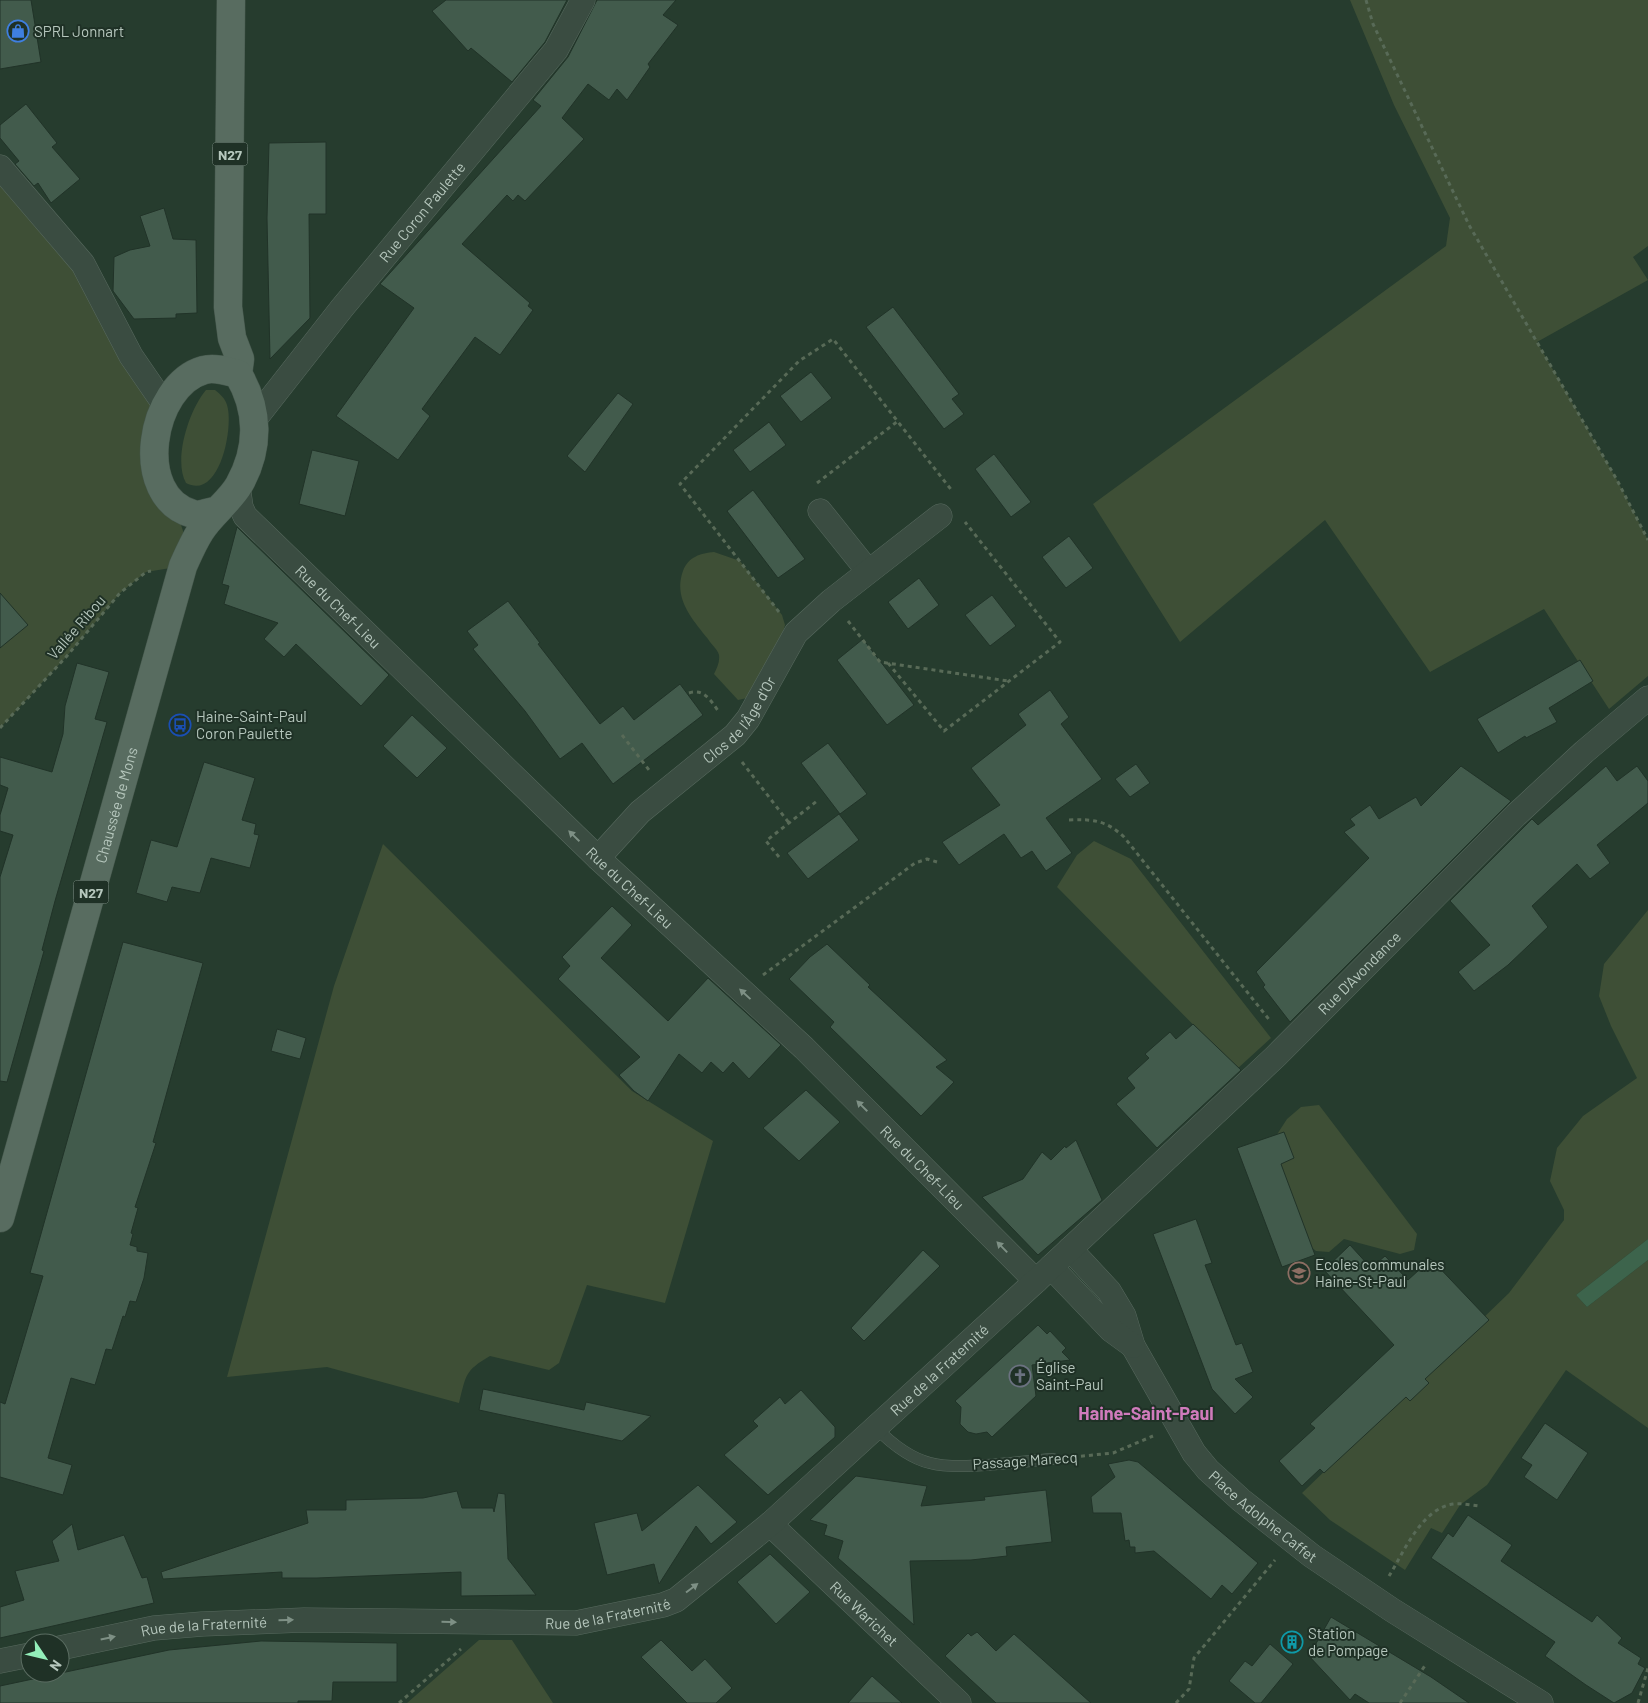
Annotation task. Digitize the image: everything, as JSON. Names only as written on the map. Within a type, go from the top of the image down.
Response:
[{"type":"main road","name":"N27","points":[[183,566],[199,533],[215,511],[238,486],[252,450],[255,419],[248,391],[238,374],[240,359],[232,338],[228,307],[231,0]]},
{"type":"main road","name":"N27","points":[[183,566],[183,531],[176,506],[163,490],[153,459],[154,441],[170,396],[186,377],[205,369],[216,347],[228,307]]},
{"type":"main road","points":[[205,369],[238,374]]},
{"type":"main road","points":[[176,506],[194,515],[215,511]]},
{"type":"main road","name":"Chaussée de Mons","points":[[0,1218],[183,566]]},
{"type":"street","name":"Rue Coron Paulette","points":[[255,419],[342,308],[556,50],[583,0]]},
{"type":"street","points":[[0,166],[83,264],[130,356],[166,407]]},
{"type":"street","name":"Rue du Chef-Lieu","points":[[238,486],[240,507],[245,516],[598,858],[804,1048],[1044,1274],[1133,1346]]},
{"type":"street","points":[[820,511],[868,571]]},
{"type":"street","name":"Clos de l'Âge d'Or","points":[[598,858],[640,812],[731,738],[748,718],[796,633],[831,601],[940,516]]},
{"type":"street","name":"Rue D'Avondance","points":[[1070,1249],[1288,1044],[1510,821],[1584,752],[1648,698]]},
{"type":"street","name":"Rue de la Fraternité","points":[[70,1646],[154,1628],[245,1621],[576,1623],[663,1605],[691,1589],[770,1524],[1070,1249]]},
{"type":"street","name":"Place Adolphe Caffet","points":[[1070,1249],[1109,1291],[1124,1316],[1133,1346],[1194,1453],[1208,1470],[1241,1500],[1291,1540],[1375,1598],[1541,1703]]},
{"type":"street","name":"Rue Warichet","points":[[770,1524],[959,1703]]},
{"type":"street","points":[[0,1661],[20,1657]]},
{"type":"lane","name":"Passage Marecq","points":[[876,1428],[890,1442],[929,1463],[947,1466],[1053,1459]]},
{"type":"path","points":[[1366,0],[1372,24],[1469,225],[1618,480],[1648,540]]},
{"type":"path","points":[[796,633],[680,484],[800,361],[833,339],[957,496]]},
{"type":"path","points":[[820,511],[814,511],[802,495],[898,421]]},
{"type":"path","points":[[888,663],[944,731],[1060,642],[966,522],[940,516]]},
{"type":"path","points":[[966,522],[967,517]]},
{"type":"path","name":"Vallée Ribou","points":[[0,728],[66,657],[120,593],[146,572],[183,566]]},
{"type":"path","points":[[831,601],[880,662],[1008,681]]},
{"type":"path","points":[[689,693],[696,691],[709,698],[731,738],[789,823]]},
{"type":"path","points":[[622,735],[666,791]]},
{"type":"path","points":[[779,857],[766,841],[817,801]]},
{"type":"path","points":[[1068,820],[1094,819],[1115,828],[1124,837],[1288,1044]]},
{"type":"path","points":[[746,995],[769,970],[915,862],[927,859],[937,862]]},
{"type":"path","name":"Passage Marecq","points":[[1053,1459],[1113,1453],[1179,1426]]},
{"type":"path","points":[[1375,1598],[1422,1524],[1432,1513],[1444,1506],[1454,1504],[1480,1506]]},
{"type":"path","points":[[1176,1703],[1189,1689],[1194,1658],[1291,1540]]},
{"type":"path","points":[[399,1703],[492,1622]]},
{"type":"path","points":[[1400,1703],[1441,1640]]},
{"type":"path","points":[[1638,1703],[1648,1668]]},
{"type":"shaded area","points":[[1350,0],[1648,0],[1648,246],[1633,257],[1648,280],[1537,342],[1617,480],[1648,540],[1648,676],[1609,709],[1544,609],[1430,672],[1325,520],[1180,642],[1093,504],[1446,246],[1450,218],[1394,105]]},
{"type":"shaded area","points":[[0,167],[83,264],[160,418],[175,506],[183,531],[183,566],[146,572],[120,593],[66,657],[0,728]]},
{"type":"shaded area","points":[[206,390],[215,390],[225,400],[229,415],[228,429],[222,459],[216,472],[208,481],[198,486],[186,483],[182,473],[182,449],[189,422]]},
{"type":"shaded area","points":[[714,552],[740,561],[782,615],[785,625],[779,647],[747,698],[738,700],[714,674],[719,663],[718,653],[690,616],[680,590],[683,571],[688,562],[704,553]]},
{"type":"shaded area","points":[[1094,841],[1131,859],[1271,1038],[1237,1069],[1057,887],[1077,855]]},
{"type":"shaded area","points":[[383,844],[632,1091],[713,1141],[665,1303],[587,1285],[559,1363],[549,1370],[490,1356],[475,1366],[467,1375],[459,1403],[327,1367],[227,1377],[334,986]]},
{"type":"shaded area","points":[[1648,910],[1648,1239],[1576,1295],[1587,1307],[1648,1260],[1648,1428],[1566,1370],[1487,1485],[1460,1505],[1442,1533],[1431,1528],[1405,1570],[1330,1520],[1302,1493],[1509,1293],[1564,1220],[1564,1210],[1550,1181],[1557,1148],[1583,1116],[1637,1078],[1611,1026],[1599,996],[1604,964]]},
{"type":"shaded area","points":[[1319,1105],[1417,1234],[1414,1250],[1400,1254],[1344,1239],[1329,1252],[1316,1251],[1306,1243],[1273,1152],[1276,1136],[1287,1119],[1301,1107]]},
{"type":"shaded area","points":[[1648,1239],[1648,1260],[1587,1307],[1576,1295]]},
{"type":"shaded area","points":[[479,1640],[512,1640],[553,1703],[407,1703]]},
{"type":"building","name":"SPRL Jonnart","points":[[0,0],[31,0],[41,62],[0,69]]},
{"type":"building","points":[[446,0],[567,0],[545,42],[512,82],[471,48],[468,51],[432,11]]},
{"type":"building","points":[[597,0],[676,0],[663,15],[678,25],[648,64],[650,67],[627,100],[617,89],[609,100],[588,84],[562,118],[584,139],[525,201],[518,195],[513,201],[507,195],[462,244],[530,303],[528,306],[533,310],[500,355],[475,337],[422,409],[430,416],[398,460],[336,416],[414,308],[380,284],[541,106],[533,100],[568,57]]},
{"type":"building","points":[[26,104],[57,143],[52,147],[80,179],[51,203],[38,183],[34,186],[15,164],[19,161],[0,138],[0,125]]},
{"type":"building","points":[[326,142],[326,214],[309,214],[310,318],[270,359],[267,218],[269,143]]},
{"type":"building","points":[[164,208],[173,239],[196,240],[197,313],[176,314],[176,318],[134,319],[113,291],[114,257],[130,250],[150,246],[140,216]]},
{"type":"building","points":[[893,307],[959,394],[952,399],[964,414],[944,429],[866,327]]},
{"type":"building","points":[[811,372],[832,398],[801,422],[780,396]]},
{"type":"building","points":[[618,393],[633,404],[585,472],[567,456]]},
{"type":"building","points":[[769,422],[786,445],[750,472],[733,450]]},
{"type":"building","points":[[312,450],[359,461],[345,516],[299,504]]},
{"type":"building","points":[[994,454],[1031,502],[1011,517],[975,469]]},
{"type":"building","points":[[753,490],[805,559],[778,578],[727,511]]},
{"type":"building","points":[[237,527],[389,675],[361,706],[296,644],[284,657],[264,639],[278,623],[224,604],[229,586],[222,584]]},
{"type":"building","points":[[1069,536],[1093,568],[1066,588],[1042,557]]},
{"type":"building","points":[[919,578],[939,605],[908,629],[888,602]]},
{"type":"building","points":[[0,593],[28,625],[0,648]]},
{"type":"building","points":[[992,595],[1016,626],[990,646],[965,615]]},
{"type":"building","points":[[508,601],[540,643],[538,644],[600,724],[623,706],[634,720],[680,684],[703,715],[613,784],[582,743],[560,759],[525,711],[473,649],[478,645],[467,631]]},
{"type":"building","points":[[863,639],[914,705],[887,725],[837,660]]},
{"type":"building","points":[[1580,660],[1593,681],[1549,708],[1557,722],[1526,738],[1525,736],[1498,753],[1477,719]]},
{"type":"building","points":[[77,663],[109,672],[95,719],[107,722],[55,901],[42,950],[44,951],[7,1082],[0,1081],[0,877],[13,835],[0,831],[0,815],[8,788],[0,785],[0,757],[52,772],[63,734],[65,706]]},
{"type":"building","points":[[1050,690],[1069,717],[1061,724],[1102,779],[1046,818],[1072,853],[1046,871],[1032,851],[1021,858],[1004,834],[959,865],[942,842],[1000,805],[971,768],[1026,725],[1018,714]]},
{"type":"building","points":[[412,715],[447,748],[417,778],[383,746]]},
{"type":"building","points":[[828,743],[867,794],[840,814],[801,763]]},
{"type":"building","points":[[204,762],[255,778],[242,820],[256,824],[254,834],[259,835],[250,868],[211,858],[200,893],[172,887],[167,902],[136,893],[151,840],[177,847]]},
{"type":"building","points":[[1136,764],[1150,783],[1130,797],[1115,779]]},
{"type":"building","points":[[1461,766],[1511,801],[1290,1022],[1263,987],[1265,985],[1256,972],[1369,858],[1344,832],[1355,825],[1350,819],[1370,805],[1379,819],[1416,797],[1421,806]]},
{"type":"building","points":[[1606,766],[1617,781],[1637,766],[1648,781],[1648,803],[1597,845],[1610,863],[1590,879],[1577,864],[1532,906],[1548,927],[1508,965],[1474,991],[1458,972],[1490,945],[1450,901],[1532,819],[1538,825]]},
{"type":"building","points":[[839,814],[859,840],[808,879],[787,853]]},
{"type":"building","points":[[612,906],[632,925],[601,958],[668,1021],[708,978],[781,1045],[749,1079],[733,1062],[723,1073],[711,1062],[702,1073],[679,1054],[648,1101],[634,1091],[619,1075],[640,1057],[558,979],[570,966],[562,957]]},
{"type":"building","points":[[123,942],[203,963],[153,1142],[156,1143],[135,1207],[138,1208],[131,1233],[133,1234],[130,1245],[137,1247],[137,1251],[148,1253],[144,1278],[136,1302],[130,1301],[125,1317],[123,1316],[112,1350],[106,1349],[95,1385],[71,1378],[48,1458],[72,1465],[63,1495],[0,1477],[0,1402],[5,1404],[43,1276],[30,1273]]},
{"type":"building","points":[[827,944],[870,985],[868,987],[947,1060],[936,1067],[954,1082],[921,1116],[830,1027],[834,1022],[789,979],[810,957]]},
{"type":"building","points":[[1193,1024],[1241,1070],[1157,1148],[1116,1104],[1135,1088],[1127,1078],[1149,1058],[1145,1054],[1170,1032],[1176,1039]]},
{"type":"building","points":[[277,1029],[306,1038],[300,1059],[271,1051]]},
{"type":"building","points":[[806,1090],[840,1122],[799,1161],[763,1128]]},
{"type":"building","points":[[1284,1132],[1294,1158],[1281,1164],[1315,1255],[1282,1267],[1237,1148]]},
{"type":"building","points":[[1076,1140],[1102,1200],[1038,1255],[982,1197],[1023,1179],[1042,1152],[1051,1160],[1065,1146],[1066,1148]]},
{"type":"building","points":[[1196,1219],[1212,1263],[1205,1265],[1236,1345],[1242,1343],[1253,1372],[1235,1379],[1253,1397],[1235,1414],[1212,1389],[1153,1234]]},
{"type":"building","points":[[1350,1245],[1371,1268],[1385,1256],[1408,1280],[1431,1259],[1489,1320],[1425,1379],[1429,1383],[1410,1401],[1406,1397],[1324,1473],[1320,1469],[1302,1486],[1279,1461],[1315,1428],[1310,1424],[1394,1345],[1324,1270]]},
{"type":"building","points":[[923,1250],[940,1266],[864,1341],[851,1328]]},
{"type":"building","name":"Église Saint-Paul","points":[[1038,1325],[1047,1334],[1050,1331],[1066,1348],[1062,1352],[1070,1360],[1032,1365],[1036,1396],[992,1437],[987,1432],[976,1434],[968,1432],[960,1424],[961,1407],[955,1401]]},
{"type":"building","points":[[483,1389],[584,1410],[586,1402],[651,1416],[622,1441],[479,1410]]},
{"type":"building","points":[[801,1390],[835,1427],[835,1437],[768,1495],[724,1455],[758,1426],[753,1421],[780,1397],[785,1404]]},
{"type":"building","points":[[1545,1423],[1588,1453],[1557,1500],[1524,1477],[1532,1465],[1521,1458]]},
{"type":"building","points":[[1129,1460],[1138,1462],[1258,1563],[1232,1594],[1222,1585],[1211,1599],[1154,1551],[1135,1553],[1135,1547],[1130,1547],[1129,1540],[1125,1541],[1121,1513],[1093,1513],[1091,1497],[1115,1477],[1108,1464]]},
{"type":"building","points":[[856,1476],[927,1486],[921,1506],[985,1500],[984,1497],[1046,1490],[1052,1542],[1006,1547],[1007,1556],[971,1560],[910,1561],[914,1625],[838,1558],[843,1541],[824,1535],[827,1525],[810,1520]]},
{"type":"building","points":[[698,1485],[737,1522],[711,1544],[696,1526],[659,1584],[654,1564],[607,1575],[594,1523],[637,1513],[642,1531]]},
{"type":"building","points":[[457,1491],[462,1508],[493,1508],[494,1512],[498,1493],[505,1494],[508,1559],[536,1595],[461,1596],[461,1572],[282,1578],[282,1572],[163,1579],[161,1572],[308,1523],[306,1510],[346,1510],[346,1500],[423,1498]]},
{"type":"building","points":[[1468,1515],[1512,1545],[1501,1561],[1592,1622],[1597,1615],[1622,1638],[1618,1643],[1641,1658],[1638,1664],[1645,1668],[1632,1693],[1614,1703],[1586,1685],[1545,1656],[1555,1642],[1431,1558],[1448,1533],[1453,1537]]},
{"type":"building","points":[[72,1524],[78,1550],[124,1535],[142,1578],[147,1577],[154,1603],[0,1638],[0,1607],[24,1600],[15,1571],[59,1561],[52,1541]]},
{"type":"building","points":[[770,1554],[810,1592],[776,1624],[737,1582]]},
{"type":"building","points":[[1331,1617],[1431,1677],[1469,1703],[1369,1703],[1355,1694],[1350,1700],[1309,1656]]},
{"type":"building","points":[[977,1632],[996,1651],[1014,1634],[1091,1703],[996,1703],[945,1656],[968,1633],[971,1636]]},
{"type":"building","points":[[661,1640],[692,1671],[705,1659],[732,1688],[716,1703],[687,1703],[641,1657]]},
{"type":"building","points":[[261,1641],[397,1643],[397,1682],[333,1682],[332,1701],[298,1701],[298,1703],[0,1703],[0,1686],[20,1682],[70,1683],[70,1671],[169,1650]]},
{"type":"building","points":[[1270,1644],[1293,1664],[1261,1703],[1255,1703],[1229,1681],[1245,1661],[1252,1666]]},
{"type":"building","points":[[872,1676],[902,1703],[848,1703]]},
{"type":"place","name":"SPRL Jonnart","points":[[18,31]]},
{"type":"place","name":"Haine-Saint-Paul Coron Paulette","points":[[180,725]]},
{"type":"place","name":"Ecoles communales Haine-St-Paul","points":[[1299,1273]]},
{"type":"place","name":"Église Saint-Paul","points":[[1020,1376]]},
{"type":"place","name":"Station de Pompage","points":[[1292,1642]]},
{"type":"district","name":"Haine-Saint-Paul","points":[[1146,1413]]}]
